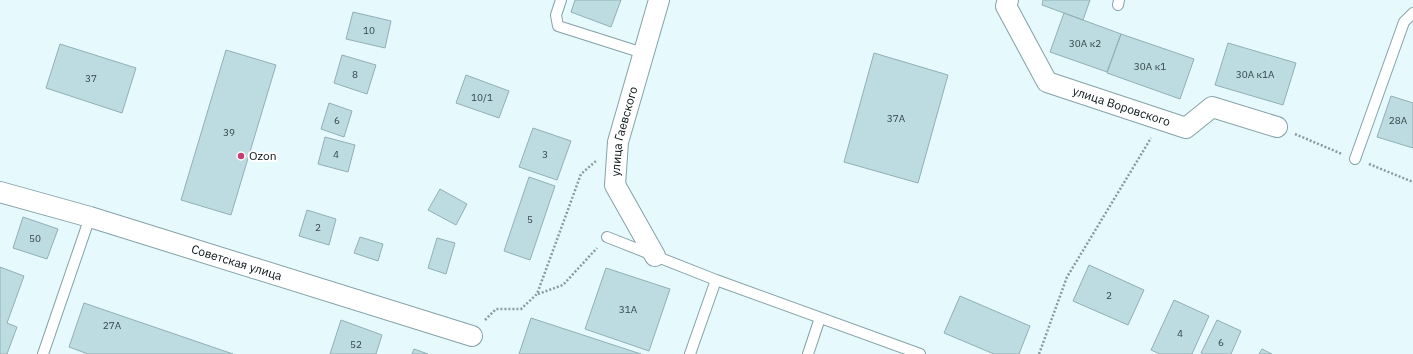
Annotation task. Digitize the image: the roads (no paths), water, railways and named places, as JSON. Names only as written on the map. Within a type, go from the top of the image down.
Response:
[{"type":"street","name":"улица Гаевского","points":[[655,256],[615,185],[618,142],[659,0]]},
{"type":"street","name":"улица Воровского","points":[[1008,0],[1006,6],[1047,82],[1186,128],[1212,107],[1277,127]]},
{"type":"street","name":"Советская улица","points":[[0,192],[90,217],[472,336]]},
{"type":"lane","points":[[561,0],[556,15],[558,26],[643,53]]},
{"type":"lane","points":[[1355,159],[1404,22],[1413,13]]},
{"type":"lane","points":[[43,354],[90,217]]},
{"type":"lane","points":[[607,236],[716,280],[920,354]]},
{"type":"lane","points":[[690,354],[716,280]]},
{"type":"lane","points":[[808,354],[820,318]]},
{"type":"place","name":"Ozon","points":[[241,156]]}]
